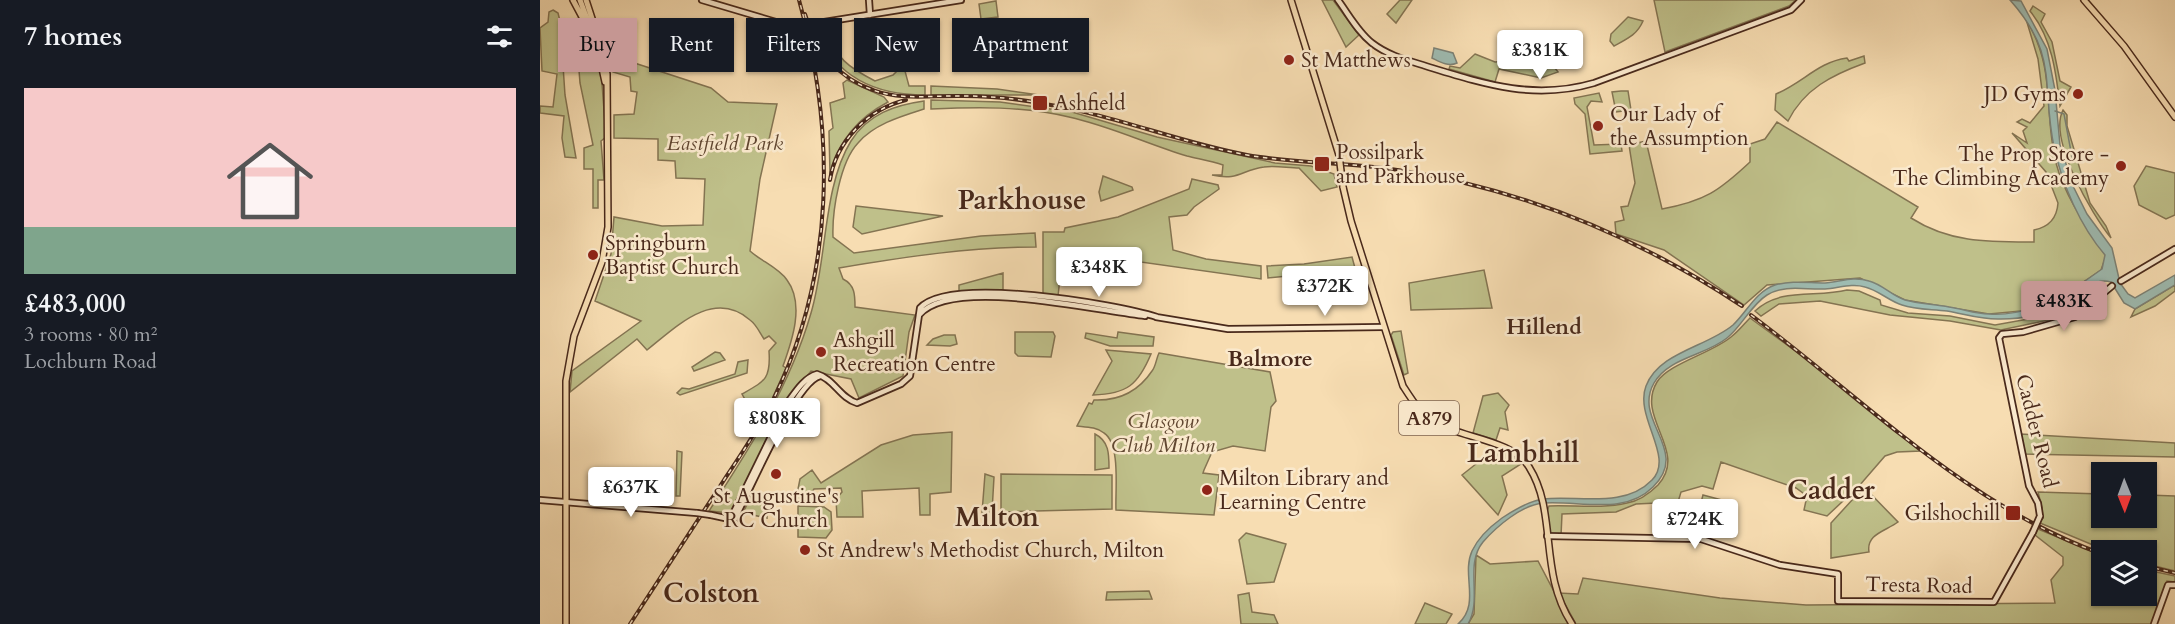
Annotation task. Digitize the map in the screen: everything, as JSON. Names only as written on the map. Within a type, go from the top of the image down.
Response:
[{"type":"main road","points":[[573,0],[582,18]]},
{"type":"main road","points":[[580,0],[587,18]]},
{"type":"main road","points":[[566,624],[564,409],[567,367],[578,322],[602,262],[608,233],[608,95],[603,54],[586,0]]},
{"type":"main road","name":"A879","points":[[1291,0],[1339,155],[1343,188],[1383,327],[1403,386],[1417,407],[1436,424],[1505,448],[1523,459],[1531,469],[1542,503],[1552,580],[1572,624]]},
{"type":"main road","points":[[2084,0],[2118,39],[2175,117]]},
{"type":"main road","points":[[603,72],[608,95]]},
{"type":"main road","points":[[2167,104],[2175,111]]},
{"type":"street","points":[[702,0],[793,27],[961,0]]},
{"type":"street","points":[[869,0],[870,15]]},
{"type":"street","points":[[1338,0],[1365,38],[1389,54],[1494,87],[1544,92],[1594,83],[1791,10],[1801,0]]},
{"type":"street","points":[[2121,281],[2175,249]]},
{"type":"street","name":"Cadder Road","points":[[2032,534],[2040,516],[2038,503],[2030,486],[1999,342],[2000,334],[2021,332],[2074,317],[2112,286]]},
{"type":"street","points":[[540,500],[698,513],[732,519],[797,397],[812,379],[825,376],[846,398],[857,403],[901,384],[910,376],[918,315],[924,309],[939,303],[979,296],[1038,301],[1227,328],[1383,327]]},
{"type":"street","name":"Tresta Road","points":[[1547,536],[1701,539],[1780,565],[1838,574],[1838,600],[1994,602],[2032,534]]},
{"type":"street","points":[[2154,624],[2168,585],[2175,585]]},
{"type":"green space","points":[[1322,0],[1333,0],[1359,35],[1346,47]]},
{"type":"green space","points":[[1400,0],[1412,0],[1396,23],[1387,14]]},
{"type":"green space","points":[[1654,0],[1796,0],[1789,6],[1665,52]]},
{"type":"green space","points":[[996,1],[998,17],[981,18],[979,4]]},
{"type":"green space","points":[[2033,6],[2045,14],[2041,22],[2052,42],[2060,81],[2071,87],[2060,106],[2052,56],[2043,32],[2030,11]]},
{"type":"green space","points":[[553,10],[558,13],[559,18],[558,72],[563,72],[576,158],[565,157],[562,138],[564,116],[540,113],[540,106],[553,107],[557,74],[542,71],[540,28],[548,22],[549,12]]},
{"type":"green space","points":[[1628,17],[1643,21],[1641,26],[1627,39],[1614,46],[1610,41],[1611,34]]},
{"type":"green space","points":[[2026,19],[2036,38],[2046,73],[2052,144],[2060,176],[2077,211],[2106,256],[2101,270],[2050,302],[2021,311],[1989,314],[1905,300],[1860,278],[1767,285],[1744,305],[1664,250],[1616,234],[1615,222],[1624,220],[1621,207],[1628,206],[1635,183],[1629,145],[1646,141],[1662,209],[1690,202],[1720,188],[1750,162],[1750,144],[1765,139],[1777,122],[1918,207],[1911,218],[1926,226],[1955,237],[2001,242],[2034,242],[2034,230],[2044,227],[2051,221],[2058,203],[2046,172],[2012,133],[2027,143],[2023,131],[2027,127],[2017,122],[2022,119],[2030,123],[2044,106],[2038,59]]},
{"type":"green space","points":[[1475,54],[1495,62],[1547,58],[1558,72],[1541,78],[1499,69],[1495,82],[1449,69],[1450,66],[1460,68]]},
{"type":"green space","points":[[1864,56],[1865,63],[1820,84],[1802,100],[1788,121],[1775,110],[1776,94],[1837,60],[1847,58],[1849,61]]},
{"type":"green space","points":[[842,59],[854,69],[854,72],[859,72],[875,81],[896,72],[905,72],[909,86],[925,86],[925,95],[907,94],[874,87],[842,67]]},
{"type":"green space","name":"Eastfield Park","points":[[637,64],[649,68],[649,72],[662,72],[711,88],[728,102],[777,104],[760,179],[750,251],[787,280],[795,300],[796,311],[790,345],[783,366],[786,368],[772,399],[751,433],[747,433],[746,427],[748,423],[756,419],[742,394],[765,378],[769,368],[769,351],[776,343],[769,336],[764,339],[752,322],[736,311],[722,308],[695,315],[682,322],[647,350],[637,339],[570,392],[572,371],[641,321],[595,301],[611,254],[614,217],[662,226],[703,225],[705,179],[676,178],[675,161],[658,160],[658,139],[614,138],[614,115],[634,114],[637,92],[631,91],[630,77],[613,72],[637,72]]},
{"type":"green space","points":[[579,72],[601,72],[606,137],[601,141],[604,180],[598,180],[598,208],[593,208],[593,169],[584,169],[584,148],[593,145]]},
{"type":"green space","points":[[847,80],[884,97],[888,102],[868,115],[851,131],[844,140],[830,174],[829,131],[833,128],[830,103],[845,98],[843,83]]},
{"type":"green space","points":[[931,86],[997,89],[1039,95],[931,95]]},
{"type":"green space","points":[[1628,91],[1631,110],[1616,112],[1612,92]]},
{"type":"green space","points":[[1599,93],[1602,102],[1591,101],[1587,107],[1594,145],[1621,144],[1622,151],[1590,154],[1585,114],[1575,104],[1574,98]]},
{"type":"green space","points":[[931,100],[1000,102],[1072,112],[1157,137],[1275,163],[1311,166],[1334,174],[1337,187],[1321,191],[1299,168],[1277,166],[1256,168],[1234,176],[1221,177],[1212,175],[1222,175],[1223,165],[1187,156],[1084,121],[1052,113],[1017,109],[931,109]]},
{"type":"green space","points":[[924,101],[924,109],[880,126],[865,136],[852,151],[838,187],[833,237],[854,253],[981,236],[1035,233],[1036,247],[962,251],[839,268],[843,279],[854,291],[855,307],[915,315],[909,332],[903,376],[859,398],[851,379],[811,371],[786,403],[730,513],[709,511],[768,416],[802,340],[816,292],[835,179],[851,141],[866,124],[883,112]]},
{"type":"green space","points":[[2063,110],[2067,115],[2067,126],[2090,203],[2106,226],[2111,238],[2093,212],[2074,176],[2062,139],[2060,123]]},
{"type":"green space","points":[[2146,166],[2175,173],[2175,215],[2166,219],[2139,205],[2134,186]]},
{"type":"green space","points":[[1103,176],[1132,187],[1133,190],[1101,201],[1099,192]]},
{"type":"green space","points":[[1192,179],[1218,185],[1219,189],[1187,215],[1169,217],[1173,250],[1206,259],[1261,266],[1261,279],[1063,251],[1058,296],[1043,294],[1043,232],[1064,232],[1065,228],[1118,217],[1189,189]]},
{"type":"green space","points":[[856,206],[943,216],[862,234],[853,227]]},
{"type":"green space","points":[[1352,257],[1355,268],[1350,270],[1268,278],[1267,266],[1304,264]]},
{"type":"green space","points":[[1484,270],[1492,308],[1411,310],[1409,283]]},
{"type":"green space","points":[[1003,273],[1003,290],[959,291],[959,285]]},
{"type":"green space","points":[[2175,285],[2175,291],[2155,306],[2131,317],[2135,309]]},
{"type":"green space","points":[[1847,290],[1859,291],[1880,300],[1881,305],[1908,313],[1950,316],[1995,325],[2056,314],[2083,302],[2086,304],[2063,317],[2001,330],[1950,321],[1890,315],[1820,301],[1779,304],[1761,316],[1755,311],[1765,304],[1787,296]]},
{"type":"green space","points":[[1750,318],[1805,358],[1920,451],[1897,452],[1885,456],[1859,486],[1827,516],[1804,510],[1807,496],[1796,488],[1721,462],[1713,489],[1702,486],[1681,492],[1678,502],[1636,504],[1616,512],[1562,514],[1561,536],[1548,536],[1547,511],[1549,506],[1617,505],[1636,501],[1658,485],[1666,472],[1668,460],[1666,447],[1652,409],[1652,395],[1657,382],[1680,364],[1723,343]]},
{"type":"green space","points":[[1401,331],[1408,373],[1404,375],[1391,335],[1393,332]]},
{"type":"green space","points":[[1015,332],[1053,332],[1055,336],[1051,357],[1018,356],[1015,353]]},
{"type":"green space","points":[[1118,332],[1154,337],[1153,346],[1110,346],[1085,338],[1086,333],[1117,338]]},
{"type":"green space","points":[[944,335],[955,335],[957,344],[927,345],[933,339]]},
{"type":"green space","points":[[1106,350],[1151,354],[1141,373],[1130,386],[1115,393],[1093,395],[1112,361]]},
{"type":"green space","points":[[715,352],[720,353],[725,360],[694,371],[692,367]]},
{"type":"green space","name":"Glasgow Club Milton","points":[[1159,353],[1270,372],[1276,401],[1271,407],[1265,451],[1233,446],[1212,452],[1204,470],[1203,473],[1219,475],[1214,515],[1116,510],[1113,447],[1104,433],[1077,426],[1089,403],[1092,404],[1094,400],[1120,397],[1141,385],[1153,369]]},
{"type":"green space","points":[[748,360],[747,373],[680,395],[677,393],[682,388],[689,389],[735,374],[738,362]]},
{"type":"green space","points":[[1498,393],[1509,405],[1505,412],[1508,430],[1500,428],[1496,440],[1473,433],[1483,396]]},
{"type":"green space","points":[[952,432],[951,492],[930,494],[930,515],[920,515],[919,488],[862,491],[863,517],[837,517],[836,499],[842,492],[841,488],[814,489],[812,501],[796,499],[800,479],[812,470],[821,483],[881,445],[913,435]]},
{"type":"green space","points":[[1095,434],[1106,444],[1109,468],[1095,470]]},
{"type":"green space","points":[[2020,434],[2175,443],[2175,457],[2024,454]]},
{"type":"green space","points":[[1495,449],[1507,453],[1521,464],[1502,476],[1507,495],[1498,515],[1462,475]]},
{"type":"green space","points":[[677,451],[682,452],[680,496],[676,496]]},
{"type":"green space","points":[[985,474],[994,477],[992,512],[982,513]]},
{"type":"green space","points":[[1001,474],[1112,475],[1112,509],[1001,512]]},
{"type":"green space","points":[[1864,487],[1898,522],[1874,537],[1869,546],[1869,552],[1831,558],[1831,523]]},
{"type":"green space","points":[[2038,492],[2091,494],[2091,528],[2157,528],[2157,495],[2175,496],[2175,571],[2157,566],[2157,540],[2091,540],[2091,544],[2040,523],[2042,508]]},
{"type":"green space","points":[[766,494],[767,518],[743,513],[751,496]]},
{"type":"green space","points":[[1703,495],[1722,500],[1714,526],[1701,525],[1696,522]]},
{"type":"green space","points":[[798,506],[824,507],[831,512],[832,530],[826,538],[798,537]]},
{"type":"green space","points":[[2038,529],[2091,551],[2091,606],[2157,606],[2157,572],[2175,576],[2175,582],[2167,581],[2166,596],[2155,624],[1576,624],[1559,593],[1578,594],[1583,578],[1720,598],[1806,605],[2055,603],[2051,580],[2063,565],[2063,557],[2035,535]]},
{"type":"green space","points":[[1246,533],[1286,544],[1274,582],[1247,584],[1239,540]]},
{"type":"green space","points":[[1476,555],[1490,564],[1538,561],[1571,624],[1468,624],[1474,614]]},
{"type":"green space","points":[[1149,591],[1152,599],[1106,600],[1107,592]]},
{"type":"green space","points":[[1249,593],[1252,612],[1274,615],[1278,624],[1241,624],[1238,595]]},
{"type":"green space","points":[[1425,603],[1452,614],[1446,624],[1415,624]]},
{"type":"water","points":[[2010,0],[2021,1],[2047,49],[2055,90],[2060,145],[2073,186],[2087,214],[2112,248],[2120,283],[2128,294],[2135,298],[2175,275],[2175,285],[2135,309],[2124,303],[2111,282],[2095,282],[2050,310],[2026,317],[2001,319],[1907,307],[1870,288],[1860,286],[1788,289],[1767,295],[1756,304],[1727,338],[1678,362],[1661,374],[1654,383],[1649,397],[1650,410],[1666,460],[1663,473],[1653,487],[1641,496],[1615,504],[1543,503],[1510,517],[1483,542],[1478,551],[1474,571],[1472,614],[1468,624],[1458,624],[1465,616],[1470,598],[1468,570],[1472,551],[1485,533],[1502,518],[1522,506],[1543,499],[1600,499],[1628,495],[1641,489],[1652,480],[1658,471],[1659,460],[1645,411],[1644,398],[1646,386],[1652,375],[1672,358],[1722,333],[1733,325],[1757,297],[1768,288],[1788,283],[1863,280],[1910,301],[1979,313],[2005,314],[2036,307],[2050,301],[2078,286],[2102,269],[2105,255],[2080,218],[2057,161],[2050,125],[2046,70],[2042,54],[2036,37]]},
{"type":"water","points":[[1434,48],[1453,53],[1457,63],[1447,64],[1432,58]]},
{"type":"waterway","points":[[2055,111],[2064,114],[2072,157]]},
{"type":"railway","points":[[630,624],[763,419],[794,350],[809,302],[818,252],[823,202],[823,151],[819,100],[811,50],[799,0]]},
{"type":"railway","points":[[805,14],[815,39],[830,61],[849,78],[873,90],[907,96],[974,96],[1025,101],[1096,115],[1221,150],[1247,155],[1384,168],[1449,179],[1537,204],[1622,238],[1703,281],[1742,306]]},
{"type":"railway","points":[[830,180],[839,152],[856,129],[879,111],[906,100]]},
{"type":"railway","points":[[1751,315],[1918,448],[1961,479],[2006,508],[2053,533],[2091,549]]},
{"type":"railway","points":[[2157,569],[2175,573]]},
{"type":"place","name":"St Matthews","points":[[1289,60]]},
{"type":"place","name":"JD Gyms","points":[[2078,94]]},
{"type":"place","name":"Ashfield","points":[[1040,103]]},
{"type":"place","name":"Our Lady of the Assumption","points":[[1598,126]]},
{"type":"place","name":"Possilpark and Parkhouse","points":[[1322,164]]},
{"type":"place","name":"The Prop Store - The Climbing Academy","points":[[2121,166]]},
{"type":"place","name":"Springburn Baptist Church","points":[[593,255]]},
{"type":"place","name":"Ashgill Recreation Centre","points":[[821,352]]},
{"type":"place","name":"St Augustine's RC Church","points":[[776,474]]},
{"type":"place","name":"Milton Library and Learning Centre","points":[[1207,490]]},
{"type":"place","name":"Gilshochill","points":[[2013,513]]},
{"type":"place","name":"St Andrew's Methodist Church, Milton","points":[[805,550]]},
{"type":"district","name":"Parkhouse","points":[[1022,200]]},
{"type":"district","name":"Hillend","points":[[1544,326]]},
{"type":"district","name":"Balmore","points":[[1270,358]]},
{"type":"district","name":"Lambhill","points":[[1523,453]]},
{"type":"district","name":"Cadder","points":[[1831,490]]},
{"type":"district","name":"Milton","points":[[997,517]]},
{"type":"district","name":"Colston","points":[[711,593]]}]
